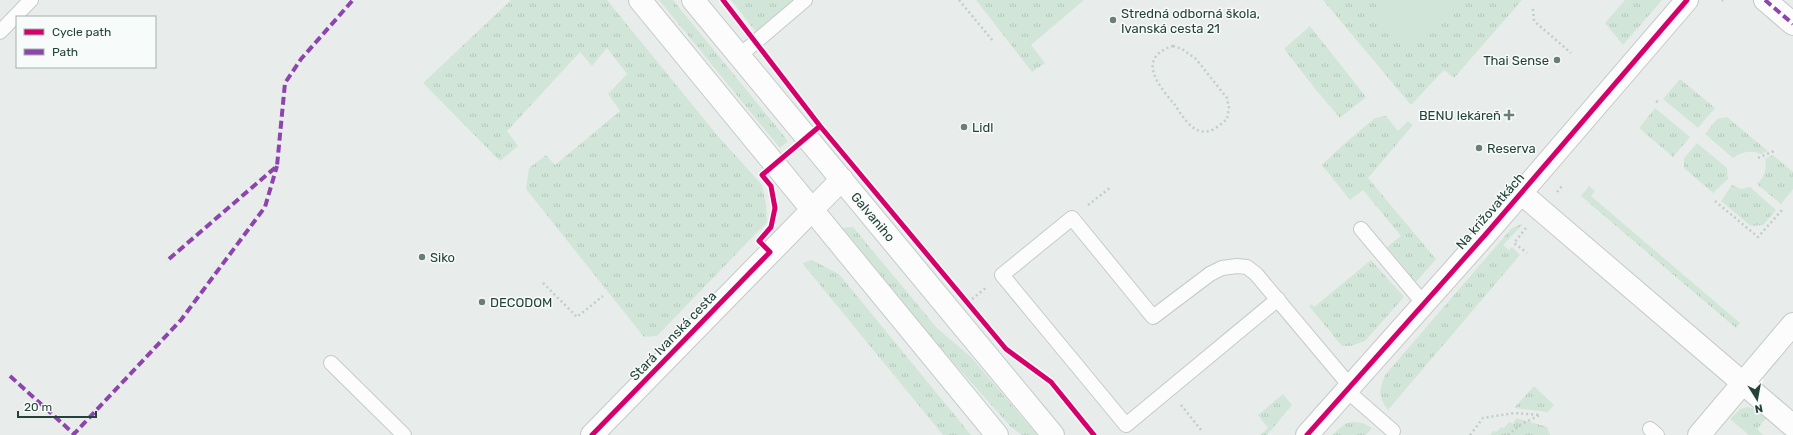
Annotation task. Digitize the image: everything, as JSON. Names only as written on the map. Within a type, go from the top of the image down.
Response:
[{"type":"street","points":[[640,0],[997,435]]},
{"type":"street","name":"Galvaniho","points":[[694,0],[1053,435]]},
{"type":"street","name":"Na križovatkách","points":[[1307,435],[1521,193],[1687,0]]},
{"type":"street","points":[[1764,0],[1793,24]]},
{"type":"street","name":"Stará Ivanská cesta","points":[[592,435],[842,179]]},
{"type":"street","points":[[1521,193],[1793,426]]},
{"type":"street","points":[[1699,435],[1793,324]]},
{"type":"lane","points":[[0,32],[31,0]]},
{"type":"lane","points":[[739,56],[805,0]]},
{"type":"lane","points":[[1278,300],[1126,425],[1002,275],[1072,218],[1153,317],[1210,274],[1222,268],[1237,266],[1247,267],[1256,274],[1278,300],[1348,388],[1393,431]]},
{"type":"lane","points":[[1361,229],[1424,304]]},
{"type":"lane","points":[[330,363],[404,435]]},
{"type":"path","points":[[959,0],[992,41]]},
{"type":"path","points":[[1534,9],[1534,21],[1571,53]]},
{"type":"path","points":[[1173,46],[1182,49],[1196,60],[1213,79],[1227,98],[1229,108],[1227,118],[1210,131],[1200,131],[1191,126],[1158,84],[1152,72],[1154,62],[1159,53],[1173,46]]},
{"type":"path","points":[[1758,158],[1774,151]]},
{"type":"path","points":[[1100,196],[1111,187]]},
{"type":"path","points":[[1715,201],[1758,237],[1782,210]]},
{"type":"path","points":[[1527,227],[1514,243],[1527,253]]},
{"type":"path","points":[[543,283],[577,317],[603,296]]},
{"type":"path","points":[[1180,404],[1201,430]]},
{"type":"path","points":[[1470,435],[1483,418],[1514,414],[1540,415],[1520,424],[1508,435]]},
{"type":"green space","points":[[511,0],[607,0],[717,135],[762,185],[766,205],[767,222],[657,336],[644,337],[526,189],[529,168],[546,155],[555,165],[620,111],[608,94],[627,74],[607,48],[592,66],[580,52],[507,131],[518,146],[500,161],[423,83]]},
{"type":"green space","points":[[659,0],[673,0],[788,141],[780,148]]},
{"type":"green space","points":[[731,0],[797,0],[757,33]]},
{"type":"green space","points":[[976,0],[1084,0],[1031,45],[1045,63],[1032,72]]},
{"type":"green space","points":[[1323,0],[1522,0],[1454,78],[1444,70],[1411,105]]},
{"type":"green space","points":[[1391,0],[1459,0],[1401,46],[1375,13]]},
{"type":"green space","points":[[1625,0],[1662,0],[1623,45],[1605,23]]},
{"type":"green space","points":[[1310,26],[1366,97],[1340,118],[1285,50],[1285,48]]},
{"type":"green space","points":[[1680,79],[1715,108],[1698,128],[1663,99]]},
{"type":"green space","points":[[1655,108],[1690,137],[1673,157],[1639,128]]},
{"type":"green space","points":[[1386,116],[1398,131],[1408,121],[1413,125],[1368,178],[1436,259],[1416,282],[1387,247],[1401,236],[1363,190],[1350,200],[1322,165],[1375,118]]},
{"type":"green space","points":[[1727,117],[1768,151],[1761,154],[1747,152],[1733,158],[1705,134],[1717,119]]},
{"type":"green space","points":[[1697,143],[1727,168],[1728,179],[1713,193],[1684,168],[1684,158]]},
{"type":"green space","points":[[1773,155],[1793,172],[1793,189],[1781,204],[1757,184],[1765,172],[1765,159]]},
{"type":"green space","points":[[1732,185],[1741,189],[1750,187],[1776,210],[1763,225],[1751,226],[1721,201]]},
{"type":"green space","points":[[1589,186],[1595,191],[1591,196],[1740,323],[1736,328],[1581,196]]},
{"type":"green space","points":[[1524,223],[1503,245],[1509,250],[1512,247],[1520,255],[1388,410],[1382,401],[1380,393],[1385,375],[1511,229]]},
{"type":"green space","points":[[853,227],[937,328],[971,357],[1037,435],[1022,435],[1011,427],[935,342],[843,228]]},
{"type":"green space","points":[[812,260],[839,274],[971,435],[943,435],[802,263]]},
{"type":"green space","points":[[1371,260],[1404,297],[1365,341],[1350,346],[1342,346],[1309,306],[1312,304],[1314,307]]},
{"type":"green space","points":[[1534,386],[1554,405],[1548,412],[1514,408]]},
{"type":"green space","points":[[1283,394],[1292,405],[1267,435],[1260,435],[1268,428],[1258,415]]},
{"type":"green space","points":[[1748,407],[1760,410],[1767,417],[1757,429],[1763,435],[1749,435],[1730,419],[1740,409]]},
{"type":"green space","points":[[1516,418],[1547,427],[1550,435],[1490,435],[1493,431],[1496,432],[1501,427],[1504,428],[1509,422],[1513,424]]},
{"type":"green space","points":[[1346,423],[1363,423],[1372,428],[1366,435],[1332,435]]},
{"type":"marked path","points":[[169,259],[277,166],[285,83],[301,59],[353,0]]},
{"type":"marked path","points":[[1765,0],[1793,24]]},
{"type":"marked path","points":[[10,376],[74,434],[181,320],[265,207],[277,166]]},
{"type":"cycle path","points":[[723,0],[820,126],[1006,349],[1051,382],[1094,435]]},
{"type":"cycle path","points":[[1307,435],[1485,235],[1687,0]]},
{"type":"cycle path","points":[[592,435],[770,252],[759,241],[771,227],[775,208],[771,186],[762,175],[820,126]]},
{"type":"place","name":"Stredná odborná škola, Ivanská cesta 21","points":[[1113,20]]},
{"type":"place","name":"Thai Sense","points":[[1557,60]]},
{"type":"place","name":"BENU lekáreň","points":[[1509,115]]},
{"type":"place","name":"Lidl","points":[[964,127]]},
{"type":"place","name":"Reserva","points":[[1479,148]]},
{"type":"place","name":"Siko","points":[[422,257]]},
{"type":"place","name":"DECODOM","points":[[482,302]]}]
